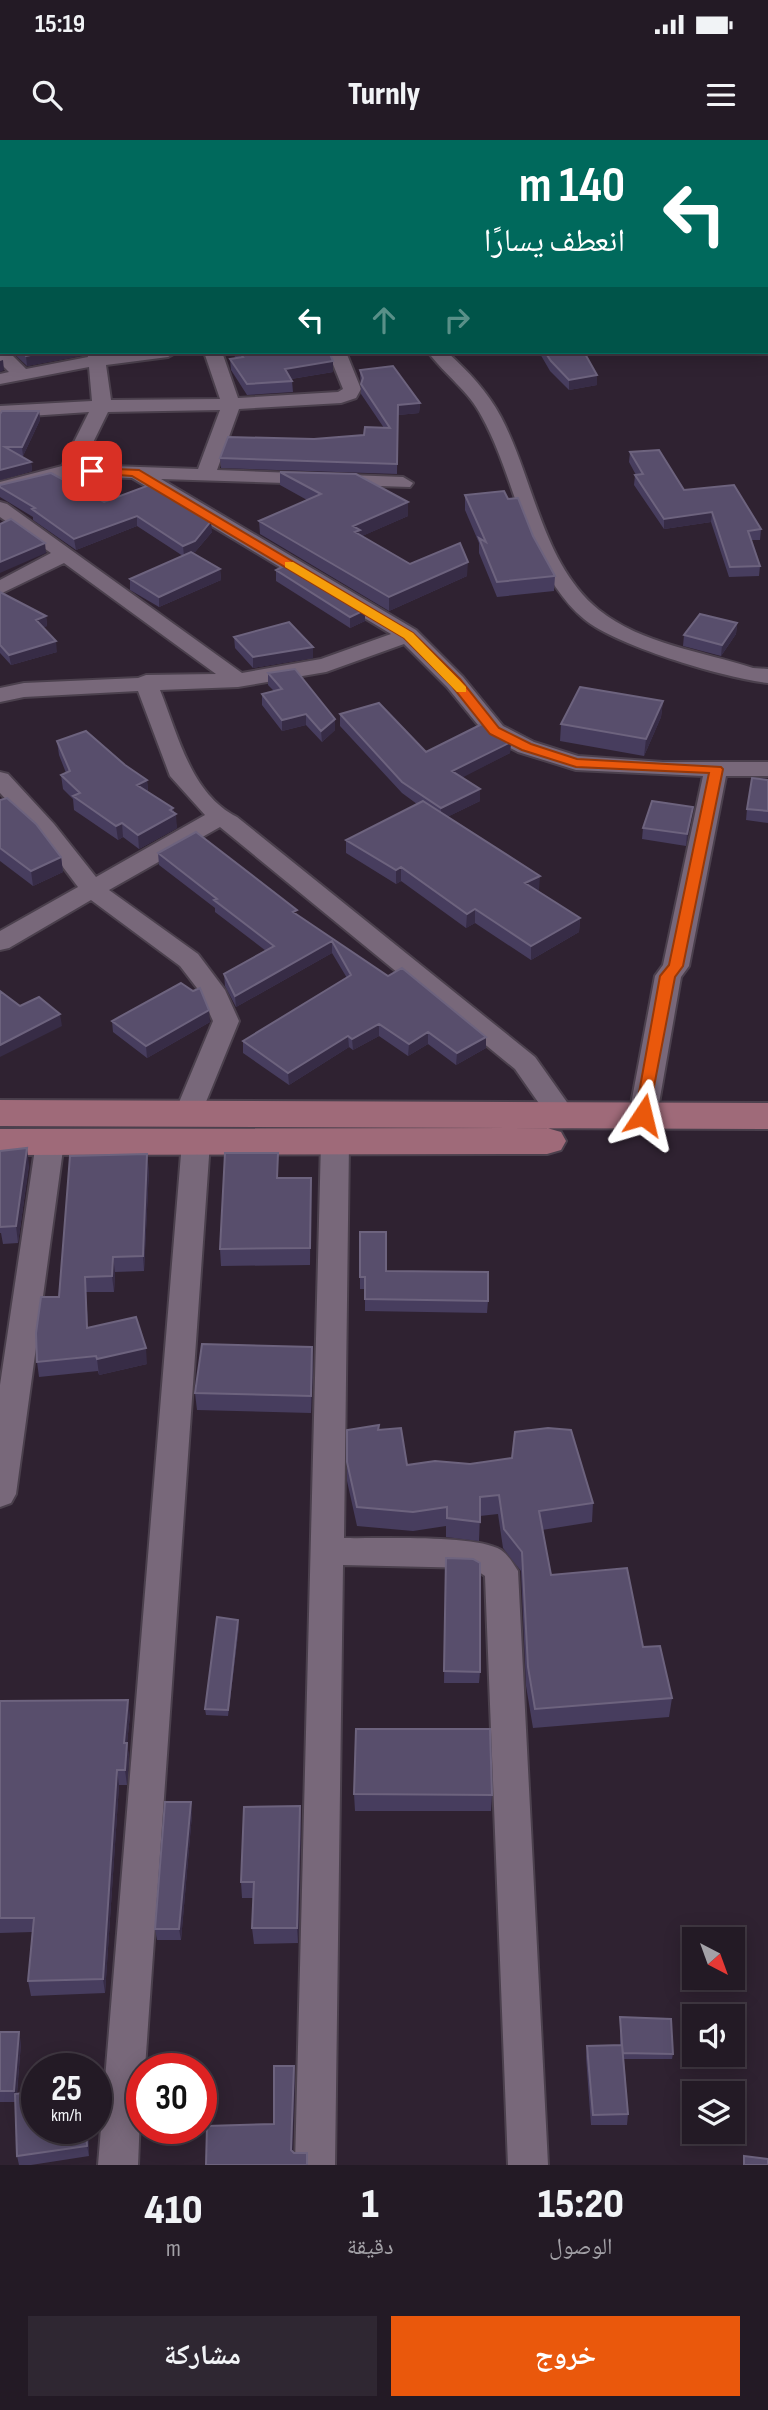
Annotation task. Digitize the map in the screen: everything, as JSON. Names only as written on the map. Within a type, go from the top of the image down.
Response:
[{"type":"main road","points":[[0,1113],[192,1127],[335,1142],[768,1140]]},
{"type":"main road","points":[[0,1142],[50,1142],[192,1127],[562,1115],[768,1116]]},
{"type":"street","points":[[1,354],[22,375]]},
{"type":"street","points":[[0,379],[97,356],[132,354]]},
{"type":"street","points":[[206,475],[231,404],[214,354]]},
{"type":"street","points":[[0,412],[102,404],[231,404],[341,397],[349,394],[352,388],[338,354]]},
{"type":"street","points":[[439,354],[467,380],[492,417],[556,575],[592,615],[634,637],[751,674],[768,676]]},
{"type":"street","points":[[70,470],[102,404],[97,356]]},
{"type":"street","points":[[0,488],[34,477],[70,470],[403,483]]},
{"type":"street","points":[[135,472],[408,635],[455,682],[495,731],[526,747],[576,763],[768,769]]},
{"type":"street","points":[[0,508],[238,681]]},
{"type":"street","points":[[0,588],[65,554]]},
{"type":"street","points":[[0,695],[24,690],[146,682],[238,681],[326,665],[408,635]]},
{"type":"street","points":[[146,682],[182,776],[219,817],[229,822],[525,1063],[562,1115]]},
{"type":"street","points":[[643,1115],[668,976],[676,966],[716,769]]},
{"type":"street","points":[[0,779],[46,829],[92,888],[189,960],[212,990],[226,1021],[192,1127],[118,2165]]},
{"type":"street","points":[[0,942],[219,817]]},
{"type":"street","points":[[0,1493],[50,1142]]},
{"type":"street","points":[[316,2165],[335,1142]]},
{"type":"street","points":[[328,1551],[473,1555],[488,1559],[501,1571],[528,2165]]},
{"type":"building","points":[[241,354],[330,354],[333,361],[285,369],[292,381],[247,384],[230,359],[243,357]]},
{"type":"building","points":[[546,354],[585,354],[597,375],[569,380]]},
{"type":"building","points":[[393,366],[420,403],[398,405],[397,464],[220,458],[228,437],[314,439],[364,435],[365,427],[390,428],[361,384],[363,378],[360,370]]},
{"type":"building","points":[[2,411],[39,411],[22,447],[5,447],[31,462],[0,470],[0,414]]},
{"type":"building","points":[[659,450],[684,490],[734,485],[761,529],[748,531],[760,566],[730,567],[712,512],[664,519],[635,475],[643,474],[630,452]]},
{"type":"building","points":[[280,472],[356,474],[408,502],[353,526],[360,530],[355,532],[410,564],[460,543],[468,562],[389,597],[259,521],[321,494]]},
{"type":"building","points":[[51,473],[104,502],[152,484],[211,521],[195,541],[183,546],[137,516],[74,539],[32,509],[35,508],[0,487]]},
{"type":"building","points":[[504,491],[508,499],[518,498],[533,536],[555,576],[497,582],[479,538],[486,542],[465,495]]},
{"type":"building","points":[[11,519],[45,543],[0,562],[0,524]]},
{"type":"building","points":[[191,552],[220,569],[159,597],[130,579]]},
{"type":"building","points":[[288,564],[365,610],[350,617],[276,570]]},
{"type":"building","points":[[0,592],[46,616],[36,620],[56,641],[9,655],[0,645]]},
{"type":"building","points":[[700,614],[737,623],[722,645],[684,635]]},
{"type":"building","points":[[289,622],[313,647],[253,657],[234,637]]},
{"type":"building","points":[[295,669],[335,719],[321,731],[306,714],[282,720],[262,694],[282,689],[268,673]]},
{"type":"building","points":[[580,687],[663,701],[646,739],[561,724]]},
{"type":"building","points":[[379,703],[426,752],[482,724],[511,742],[452,771],[480,789],[441,808],[402,782],[340,714]]},
{"type":"building","points":[[86,731],[147,780],[137,785],[173,808],[170,810],[176,814],[138,835],[122,823],[116,826],[73,796],[80,793],[61,775],[70,771],[57,741]]},
{"type":"building","points":[[752,778],[768,780],[768,811],[747,809]]},
{"type":"building","points":[[7,798],[36,824],[61,857],[31,871],[0,848],[0,800]]},
{"type":"building","points":[[423,801],[540,876],[525,883],[580,918],[531,946],[475,909],[467,914],[401,867],[396,870],[346,840]]},
{"type":"building","points":[[652,801],[693,807],[687,834],[643,828]]},
{"type":"building","points":[[196,832],[297,910],[293,912],[388,976],[402,968],[486,1037],[457,1053],[428,1032],[409,1044],[379,1024],[352,1039],[348,1036],[288,1073],[243,1041],[351,975],[332,941],[235,996],[224,974],[274,946],[158,853]]},
{"type":"building","points":[[181,983],[193,991],[200,988],[209,1010],[146,1046],[112,1021]]},
{"type":"building","points":[[0,991],[20,1006],[39,997],[60,1014],[0,1045]]},
{"type":"building","points":[[27,1148],[16,1226],[0,1227],[0,1151]]},
{"type":"building","points":[[225,1153],[278,1153],[277,1178],[311,1178],[310,1248],[220,1249]]},
{"type":"building","points":[[147,1154],[143,1256],[113,1257],[112,1276],[85,1277],[87,1328],[136,1317],[146,1348],[97,1359],[96,1356],[37,1362],[36,1333],[41,1297],[59,1297],[70,1156]]},
{"type":"building","points":[[360,1232],[386,1232],[386,1271],[488,1272],[488,1301],[365,1299],[365,1277],[360,1277]]},
{"type":"building","points":[[202,1344],[312,1347],[311,1396],[195,1393]]},
{"type":"building","points":[[379,1425],[378,1430],[401,1428],[407,1465],[435,1461],[470,1464],[512,1458],[515,1432],[548,1428],[571,1430],[593,1503],[539,1511],[551,1575],[627,1568],[643,1647],[660,1646],[672,1698],[535,1709],[528,1667],[522,1552],[504,1529],[499,1495],[480,1497],[480,1522],[447,1518],[447,1507],[413,1512],[357,1507],[347,1462],[347,1430]]},
{"type":"building","points":[[446,1558],[473,1559],[480,1563],[480,1672],[444,1671]]},
{"type":"building","points":[[217,1617],[238,1620],[228,1710],[205,1709]]},
{"type":"building","points":[[128,1700],[124,1743],[127,1743],[125,1770],[117,1770],[103,1979],[28,1981],[34,1918],[0,1918],[0,1701]]},
{"type":"building","points":[[356,1729],[490,1729],[492,1795],[354,1794]]},
{"type":"building","points":[[165,1802],[191,1802],[179,1929],[155,1929]]},
{"type":"building","points":[[300,1806],[297,1928],[252,1928],[254,1882],[241,1882],[244,1807]]},
{"type":"building","points":[[620,2017],[671,2019],[673,2054],[623,2053]]},
{"type":"building","points":[[0,2032],[19,2032],[14,2091],[0,2091]]},
{"type":"building","points":[[622,2045],[628,2114],[593,2115],[587,2046]]},
{"type":"building","points":[[274,2066],[294,2066],[291,2150],[294,2153],[307,2153],[307,2165],[206,2165],[207,2144],[217,2144],[217,2126],[274,2124]]},
{"type":"building","points":[[21,2093],[21,2144],[87,2146],[17,2156],[15,2094]]},
{"type":"building","points":[[744,2156],[768,2159],[768,2165],[744,2165]]},
{"type":"slow traffic","points":[[289,564],[408,635],[461,690]]},
{"type":"route","points":[[92,471],[135,472],[408,635],[455,682],[495,731],[526,747],[576,763],[663,769],[716,769],[676,966],[668,976],[643,1115]]}]
